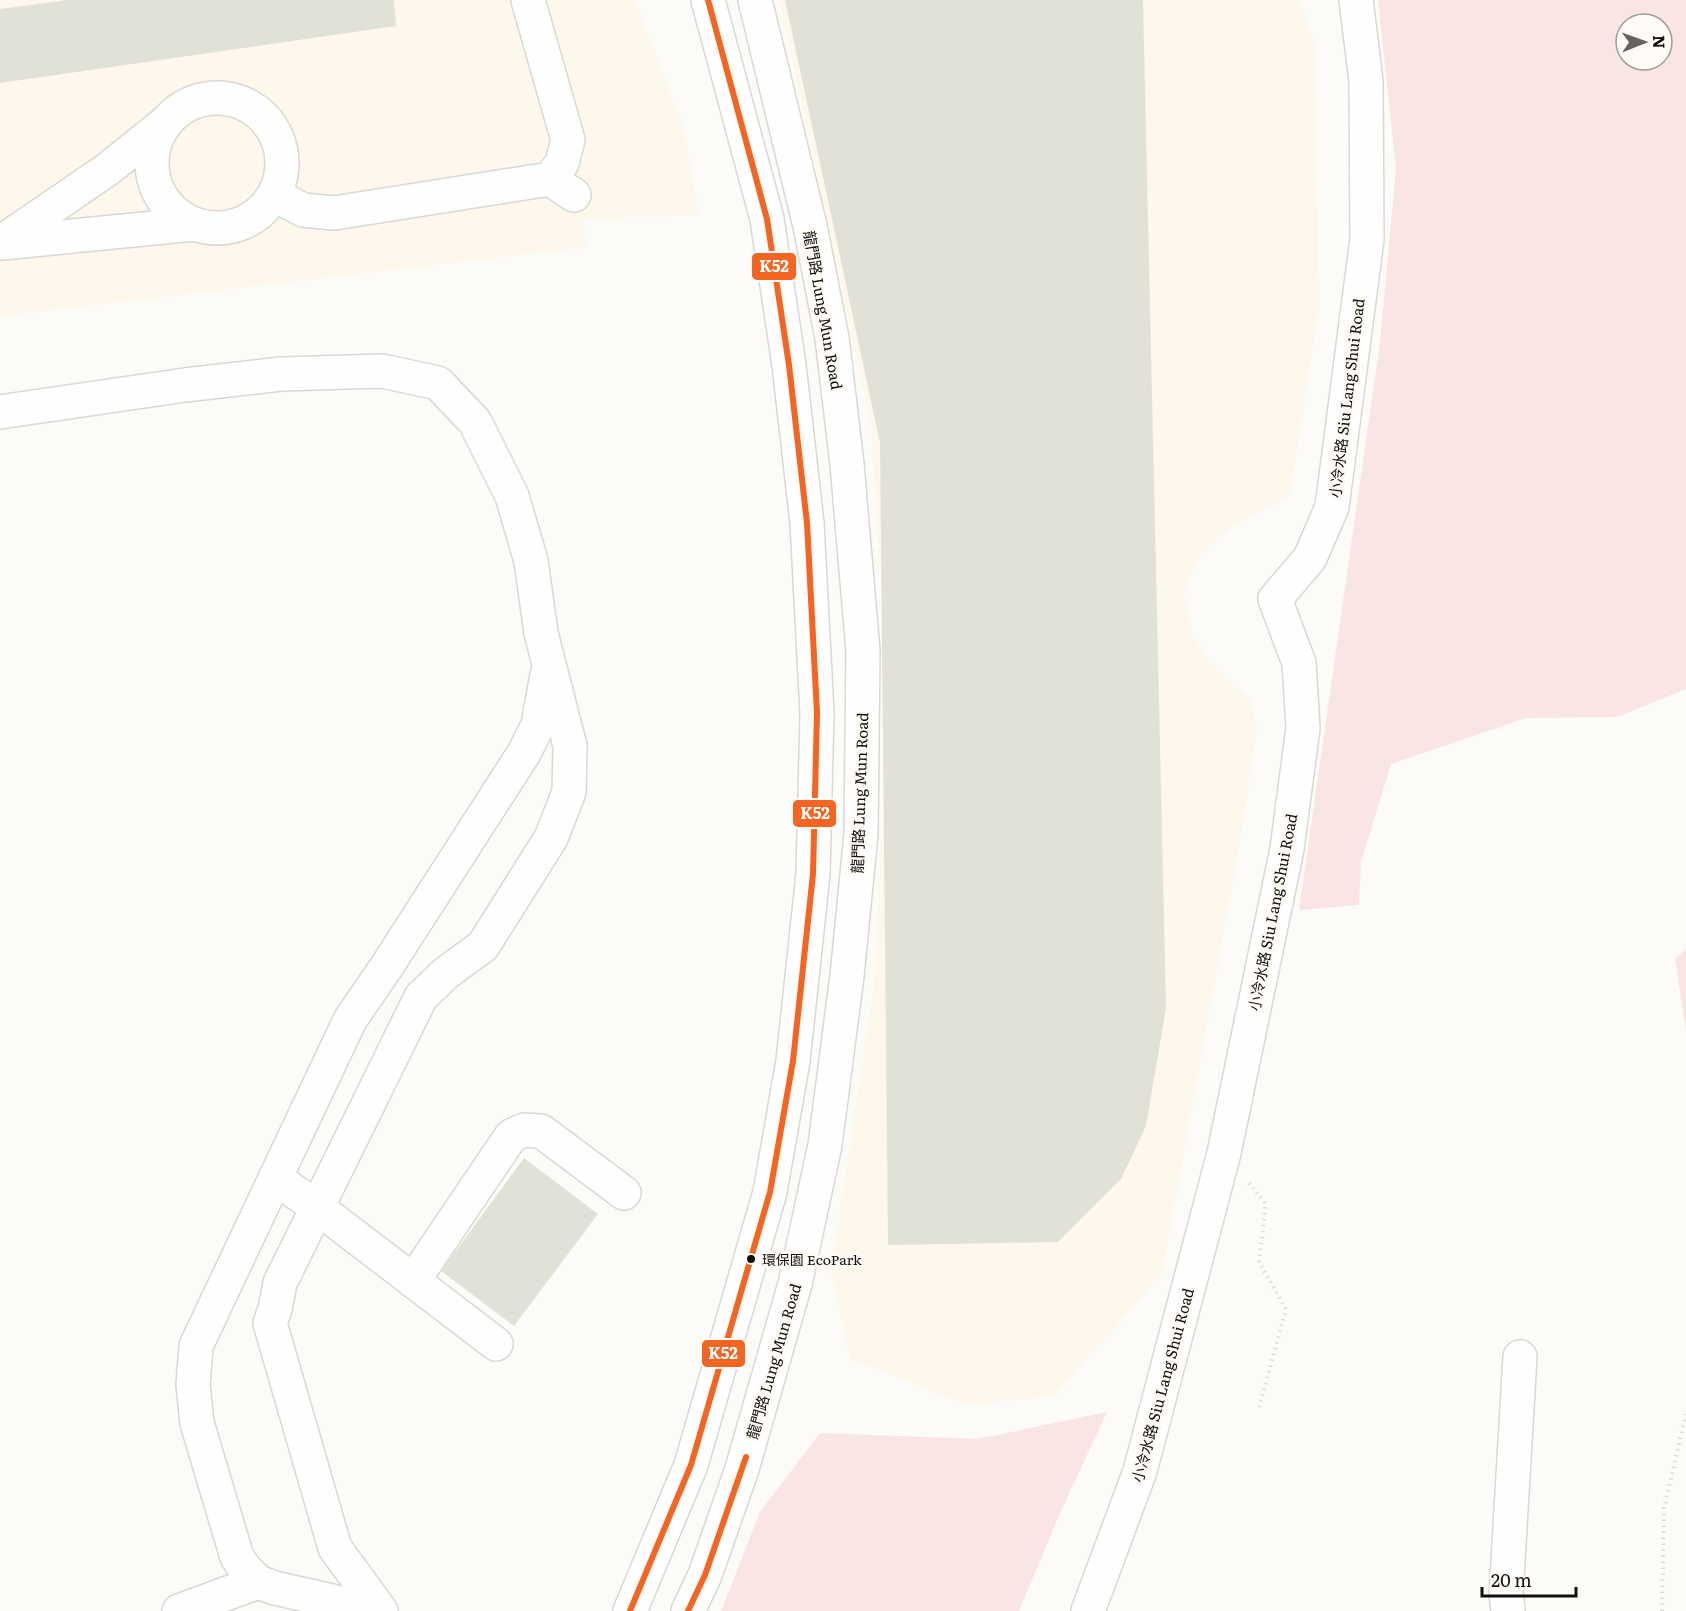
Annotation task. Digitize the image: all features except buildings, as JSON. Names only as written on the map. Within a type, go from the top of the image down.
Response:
[{"type":"street","points":[[275,195],[303,210],[334,213],[562,187],[562,163],[568,140],[528,0]]},
{"type":"street","points":[[630,1611],[691,1465],[770,1192],[793,1061],[813,874],[817,713],[807,523],[796,422],[767,219],[708,0]]},
{"type":"street","name":"龍門路 Lung Mun Road","points":[[688,1611],[705,1575],[742,1469],[795,1284],[825,1144],[847,976],[861,834],[863,651],[847,464],[832,338],[810,226],[755,0]]},
{"type":"street","name":"小冷水路 Siu Lang Shui Road","points":[[1088,1611],[1140,1471],[1224,1153],[1287,849],[1303,728],[1299,663],[1275,599],[1310,558],[1332,507],[1367,239],[1366,81],[1356,0]]},
{"type":"street","points":[[165,123],[155,142],[152,164],[155,185],[166,204],[182,219],[194,224],[201,227],[223,229],[244,224],[262,212],[275,195],[282,175],[282,153],[276,133],[263,115],[244,103],[223,97],[201,99],[181,108],[108,169],[0,243],[194,224]]},
{"type":"street","points":[[0,412],[185,385],[281,374],[382,371],[438,383],[475,422],[512,496],[531,561],[541,633],[570,746],[569,792],[551,838],[483,946],[446,973],[421,997],[280,1284],[270,1323],[335,1548],[359,1610]]},
{"type":"street","points":[[359,1610],[258,1582],[237,1557],[197,1423],[193,1385],[196,1346],[350,1020],[524,753],[538,724],[549,664]]},
{"type":"street","points":[[413,1281],[511,1136],[524,1130],[541,1131],[624,1193]]},
{"type":"street","points":[[276,1178],[496,1344]]},
{"type":"street","points":[[1508,1611],[1506,1595],[1520,1358]]},
{"type":"street","points":[[179,1611],[258,1582]]},
{"type":"path","points":[[1224,1153],[1266,1204],[1259,1262],[1286,1309],[1259,1408]]},
{"type":"path","points":[[1662,1611],[1664,1508],[1686,1414]]},
{"type":"shaded area","points":[[0,0],[636,0],[683,125],[699,215],[582,219],[587,247],[0,316]]},
{"type":"shaded area","points":[[779,0],[1299,0],[1315,45],[1319,306],[1290,495],[1234,525],[1201,554],[1184,592],[1193,636],[1212,665],[1251,700],[1257,729],[1242,829],[1162,1274],[1054,1396],[966,1405],[851,1360],[831,1272],[874,986],[888,707],[871,423]]},
{"type":"shaded area","points":[[1378,0],[1686,0],[1686,689],[1617,717],[1526,718],[1391,764],[1361,862],[1359,905],[1299,910],[1380,342],[1396,169]]},
{"type":"shaded area","points":[[1686,949],[1686,1030],[1675,959]]},
{"type":"shaded area","points":[[1107,1412],[1061,1511],[1019,1611],[721,1611],[760,1512],[820,1433],[978,1439]]},
{"type":"transit line","name":"K52","points":[[630,1611],[691,1465],[770,1192],[793,1061],[813,874],[817,713],[807,523],[789,365],[767,219],[708,0]]},
{"type":"transit line","name":"K52","points":[[688,1611],[705,1575],[746,1457]]},
{"type":"place","name":"環保園 EcoPark","points":[[751,1259]]}]
